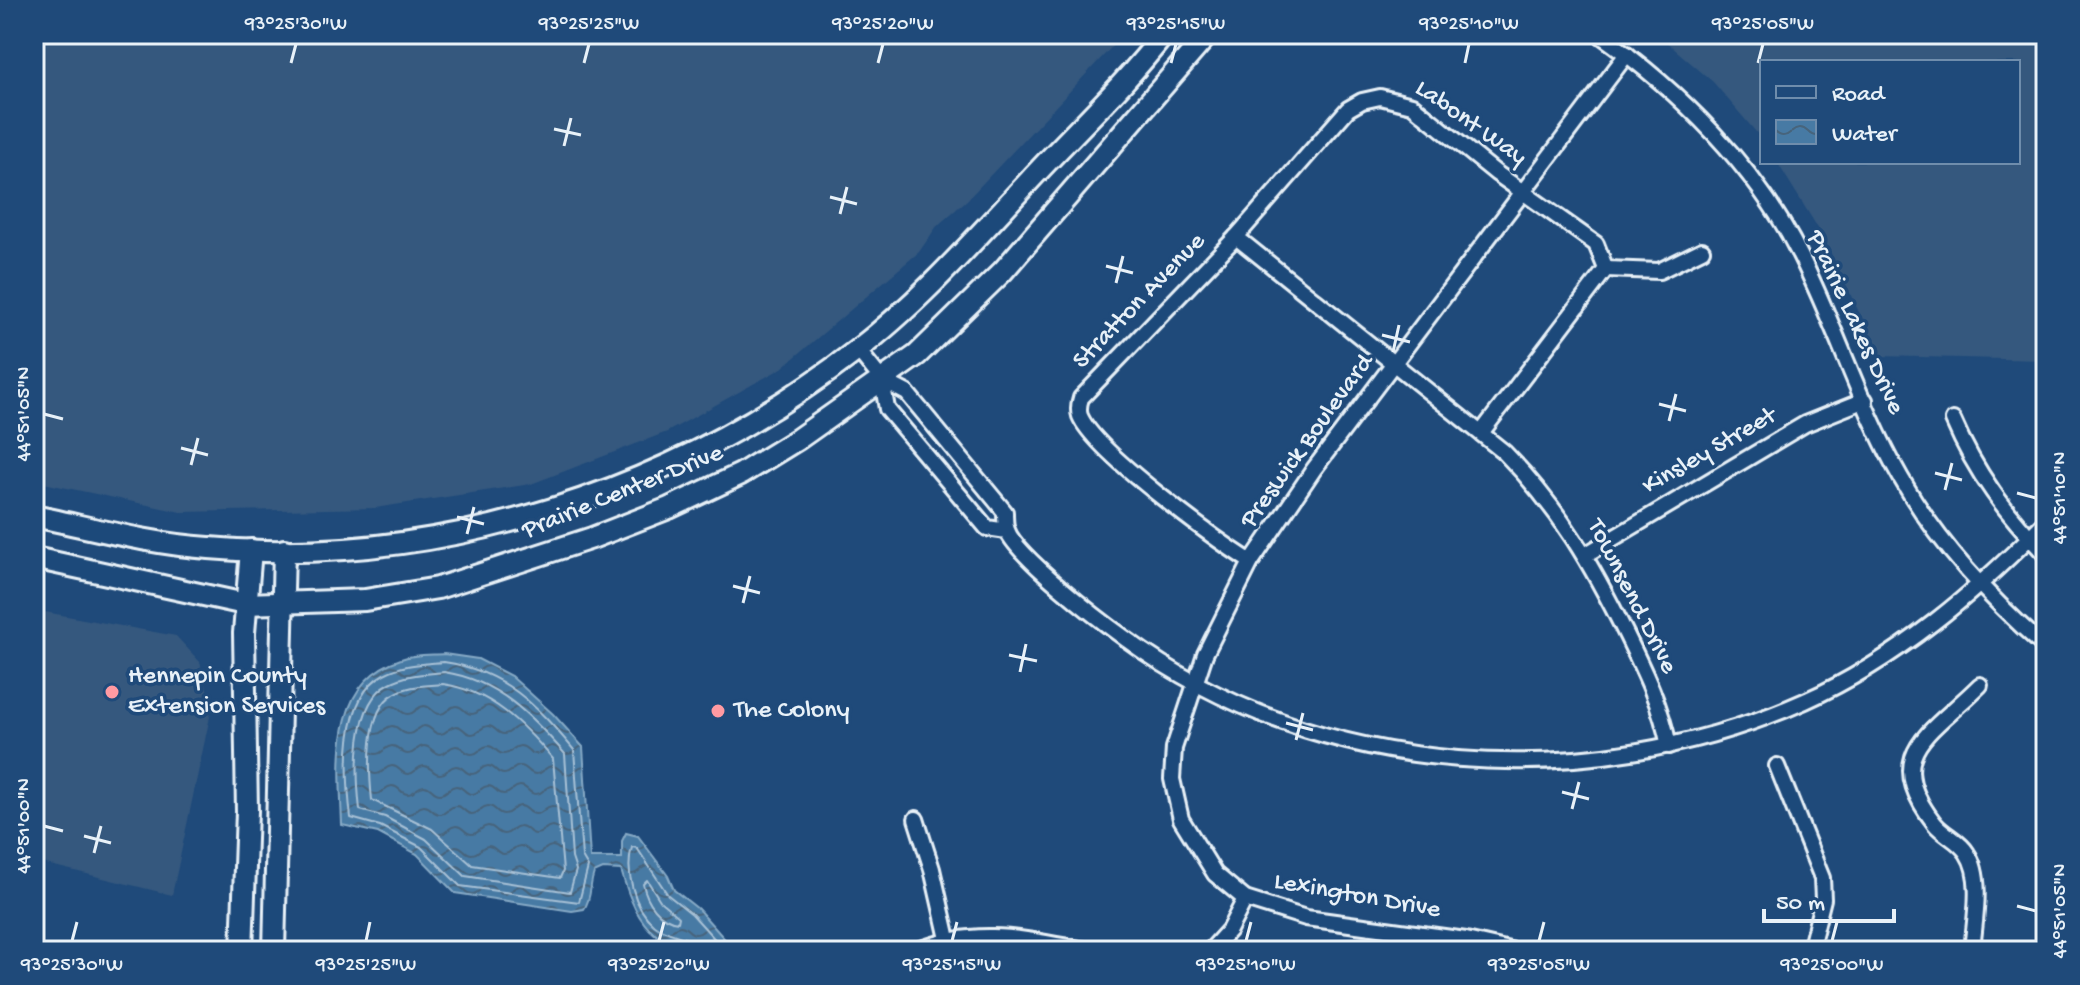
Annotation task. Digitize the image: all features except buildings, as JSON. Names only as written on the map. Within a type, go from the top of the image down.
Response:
[{"type":"main road","name":"Prairie Center Drive","points":[[34,516],[174,545],[251,550],[346,548],[441,536],[568,506],[671,464],[773,409],[858,350],[929,287],[1164,34]]},
{"type":"main road","name":"Prairie Center Drive","points":[[34,558],[245,604],[365,600],[438,588],[602,535],[741,474],[917,355],[1003,271],[1208,34]]},
{"type":"main road","points":[[1181,66],[1217,34]]},
{"type":"main road","points":[[242,951],[247,811],[245,604],[251,550]]},
{"type":"main road","points":[[274,951],[280,605],[284,550]]},
{"type":"street","name":"Prairie Lakes Drive","points":[[1599,34],[1627,54],[1687,107],[1724,146],[1765,199],[1801,257],[1900,477],[1931,527],[2007,616],[2046,648]]},
{"type":"street","name":"Preswick Boulevard","points":[[1195,682],[1251,562],[1314,469],[1627,54]]},
{"type":"street","name":"Labont Way","points":[[1236,237],[1348,109],[1362,101],[1380,97],[1412,105],[1596,244],[1606,269]]},
{"type":"street","name":"Townsend Drive","points":[[1236,237],[1481,433],[1534,482],[1565,521],[1604,586],[1652,686],[1669,746]]},
{"type":"street","name":"Stratton Avenue","points":[[1236,237],[1081,398],[1079,412],[1133,475],[1251,562]]},
{"type":"street","points":[[1481,433],[1606,269],[1659,271],[1702,250]]},
{"type":"street","points":[[858,350],[882,380],[907,393],[1005,512],[1007,531],[1038,566],[1088,611],[1142,651],[1195,682],[1260,712],[1324,734],[1389,750],[1459,759],[1529,762],[1600,758],[1669,746],[1736,728],[1806,700],[1899,647],[1978,585],[2046,521]]},
{"type":"street","points":[[882,380],[887,409],[987,528],[1007,531]]},
{"type":"street","name":"Kinsley Street","points":[[1585,555],[1805,424],[1865,400]]},
{"type":"street","points":[[1953,420],[1971,464],[1999,505],[2046,555]]},
{"type":"street","name":"Lexington Drive","points":[[1195,682],[1174,748],[1172,779],[1181,819],[1215,874],[1245,899],[1306,918],[1466,940],[1514,951]]},
{"type":"street","points":[[1972,951],[1977,891],[1968,854],[1937,826],[1910,785],[1908,773],[1919,745],[1980,685]]},
{"type":"street","points":[[1777,766],[1822,878],[1823,899],[1810,951]]},
{"type":"street","points":[[916,819],[932,869],[948,939]]},
{"type":"street","points":[[1210,951],[1229,930],[1245,899]]},
{"type":"street","points":[[916,951],[948,939],[977,935],[1091,951]]},
{"type":"shaded area","points":[[34,34],[1124,34],[967,200],[937,226],[919,252],[782,368],[667,432],[531,484],[375,508],[181,512],[34,481]]},
{"type":"shaded area","points":[[1657,34],[2046,34],[2046,360],[1880,356],[1821,233],[1778,164],[2020,164],[2020,60],[1760,60],[1760,137],[1713,82]]},
{"type":"shaded area","points":[[34,610],[176,636],[200,662],[212,707],[172,895],[34,861]]},
{"type":"water","points":[[444,654],[478,659],[511,676],[553,714],[583,747],[590,858],[622,858],[622,841],[626,833],[638,836],[668,876],[674,890],[698,909],[730,945],[727,951],[684,947],[655,934],[635,909],[621,870],[603,869],[594,873],[587,905],[584,909],[572,911],[455,893],[417,854],[378,833],[342,825],[340,777],[344,728],[350,706],[361,686],[378,670],[401,659]]},
{"type":"place","name":"Hennepin County Extension Services","points":[[112,692]]},
{"type":"place","name":"The Colony","points":[[718,711]]}]
